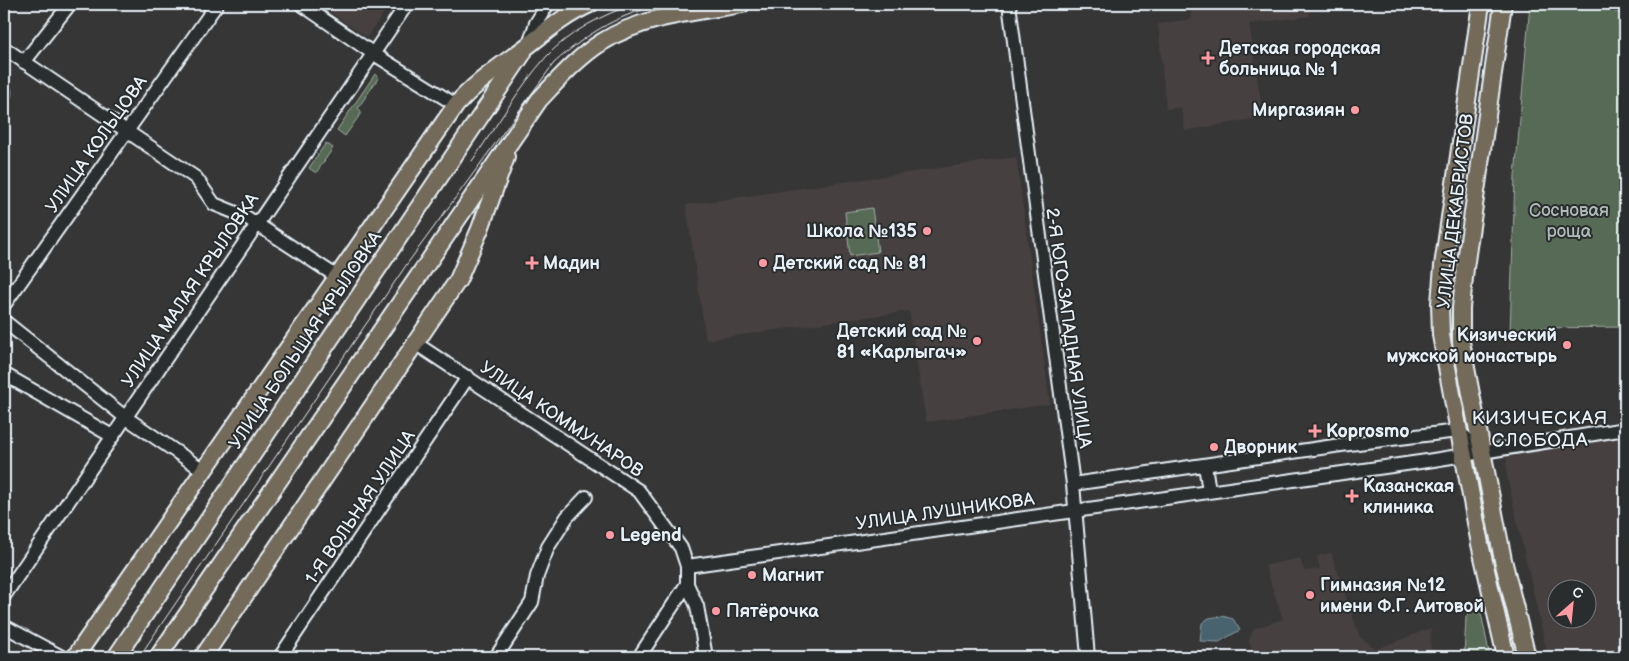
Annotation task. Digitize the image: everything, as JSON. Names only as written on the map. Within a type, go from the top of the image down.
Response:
[{"type":"main road","points":[[74,657],[456,105],[490,72],[555,24],[590,4]]},
{"type":"main road","points":[[158,657],[539,100],[566,72],[601,43],[620,32],[661,18],[742,4]]},
{"type":"main road","name":"УЛИЦА ДЕКАБРИСТОВ","points":[[1481,4],[1449,224],[1440,303],[1441,335],[1462,454],[1492,602],[1506,657]]},
{"type":"main road","name":"УЛИЦА ДЕКАБРИСТОВ","points":[[1503,4],[1461,308],[1461,342],[1503,560],[1527,657]]},
{"type":"main road","name":"УЛИЦА БОЛЬШАЯ КРЫЛОВКА","points":[[116,657],[529,45]]},
{"type":"main road","points":[[203,657],[464,269],[515,134]]},
{"type":"street","points":[[24,62],[70,4]]},
{"type":"street","name":"УЛИЦА КОЛЬЦОВА","points":[[4,305],[216,4]]},
{"type":"street","points":[[301,4],[374,54],[456,105]]},
{"type":"street","name":"УЛИЦА МАЛАЯ КРЫЛОВКА","points":[[4,596],[256,223],[407,4]]},
{"type":"street","points":[[529,45],[536,22],[548,4]]},
{"type":"street","name":"2-Я ЮГО-ЗАПАДНАЯ УЛИЦА","points":[[1008,4],[1076,510],[1088,657]]},
{"type":"street","points":[[4,48],[196,178],[214,204],[246,216],[336,276]]},
{"type":"street","points":[[4,321],[125,417],[202,470]]},
{"type":"street","name":"УЛИЦА КОММУНАРОВ","points":[[416,342],[639,491],[681,548],[687,566]]},
{"type":"street","points":[[4,374],[112,436]]},
{"type":"street","name":"1-Я ВОЛЬНАЯ УЛИЦА","points":[[280,657],[468,377]]},
{"type":"street","name":"УЛИЦА ЛУШНИКОВА","points":[[687,566],[1482,452],[1625,429]]},
{"type":"street","points":[[1072,484],[1458,431],[1482,452]]},
{"type":"street","points":[[1204,465],[1209,491]]},
{"type":"street","points":[[496,657],[532,602],[537,576],[548,547],[567,517],[586,496]]},
{"type":"street","points":[[687,566],[687,584],[697,606],[706,657]]},
{"type":"street","points":[[639,657],[687,584]]},
{"type":"street","points":[[4,626],[62,657]]},
{"type":"shaded area","points":[[338,4],[390,4],[367,37],[331,13]]},
{"type":"shaded area","name":"Детская городская больница № 1","points":[[1190,4],[1308,4],[1310,16],[1249,24],[1263,117],[1185,131],[1181,107],[1166,109],[1158,24],[1192,19]]},
{"type":"shaded area","points":[[1016,157],[1050,404],[926,422],[909,311],[706,340],[686,205]]},
{"type":"shaded area","points":[[1625,432],[1625,657],[1548,657],[1507,477],[1506,453]]},
{"type":"shaded area","name":"Гимназия №12 имени Ф.Г. Аитовой","points":[[1331,553],[1360,637],[1377,649],[1431,628],[1430,657],[1255,657],[1249,642],[1253,629],[1283,619],[1265,566],[1300,558],[1304,571],[1320,569],[1317,556]]},
{"type":"green space","name":"Сосновая роща","points":[[1530,4],[1613,4],[1615,12],[1625,12],[1625,327],[1536,328],[1510,334],[1515,176]]},
{"type":"green space","points":[[375,74],[379,77],[358,108],[362,112],[345,136],[337,130]]},
{"type":"green space","points":[[326,143],[333,148],[316,173],[309,168]]},
{"type":"green space","points":[[872,208],[878,252],[850,256],[845,212]]},
{"type":"green space","points":[[1480,608],[1490,657],[1464,657],[1466,617],[1469,612]]},
{"type":"water","points":[[1222,616],[1233,619],[1240,630],[1219,642],[1200,641],[1202,623],[1209,618]]},
{"type":"tram line","points":[[472,161],[526,82],[555,48],[587,25],[635,4]]},
{"type":"tram line","points":[[139,657],[407,264],[554,63],[580,42],[606,25],[635,12],[668,4]]},
{"type":"place","name":"Детская городская больница № 1","points":[[1208,58]]},
{"type":"place","name":"Миргазиян","points":[[1355,110]]},
{"type":"place","name":"Школа №135","points":[[927,231]]},
{"type":"place","name":"Мадин","points":[[532,263]]},
{"type":"place","name":"Детский сад № 81","points":[[763,263]]},
{"type":"place","name":"Детский сад № 81 «Карлыгач»","points":[[977,341]]},
{"type":"place","name":"Кизический мужской монастырь","points":[[1567,345]]},
{"type":"place","name":"Koprosmo","points":[[1315,431]]},
{"type":"place","name":"Дворник","points":[[1214,447]]},
{"type":"place","name":"Казанская клиника","points":[[1352,496]]},
{"type":"place","name":"Legend","points":[[610,535]]},
{"type":"place","name":"Магнит","points":[[752,575]]},
{"type":"place","name":"Гимназия №12 имени Ф.Г. Аитовой","points":[[1310,595]]},
{"type":"place","name":"Пятёрочка","points":[[716,611]]},
{"type":"district","name":"КИЗИЧЕСКАЯ СЛОБОДА","points":[[1540,428]]}]
